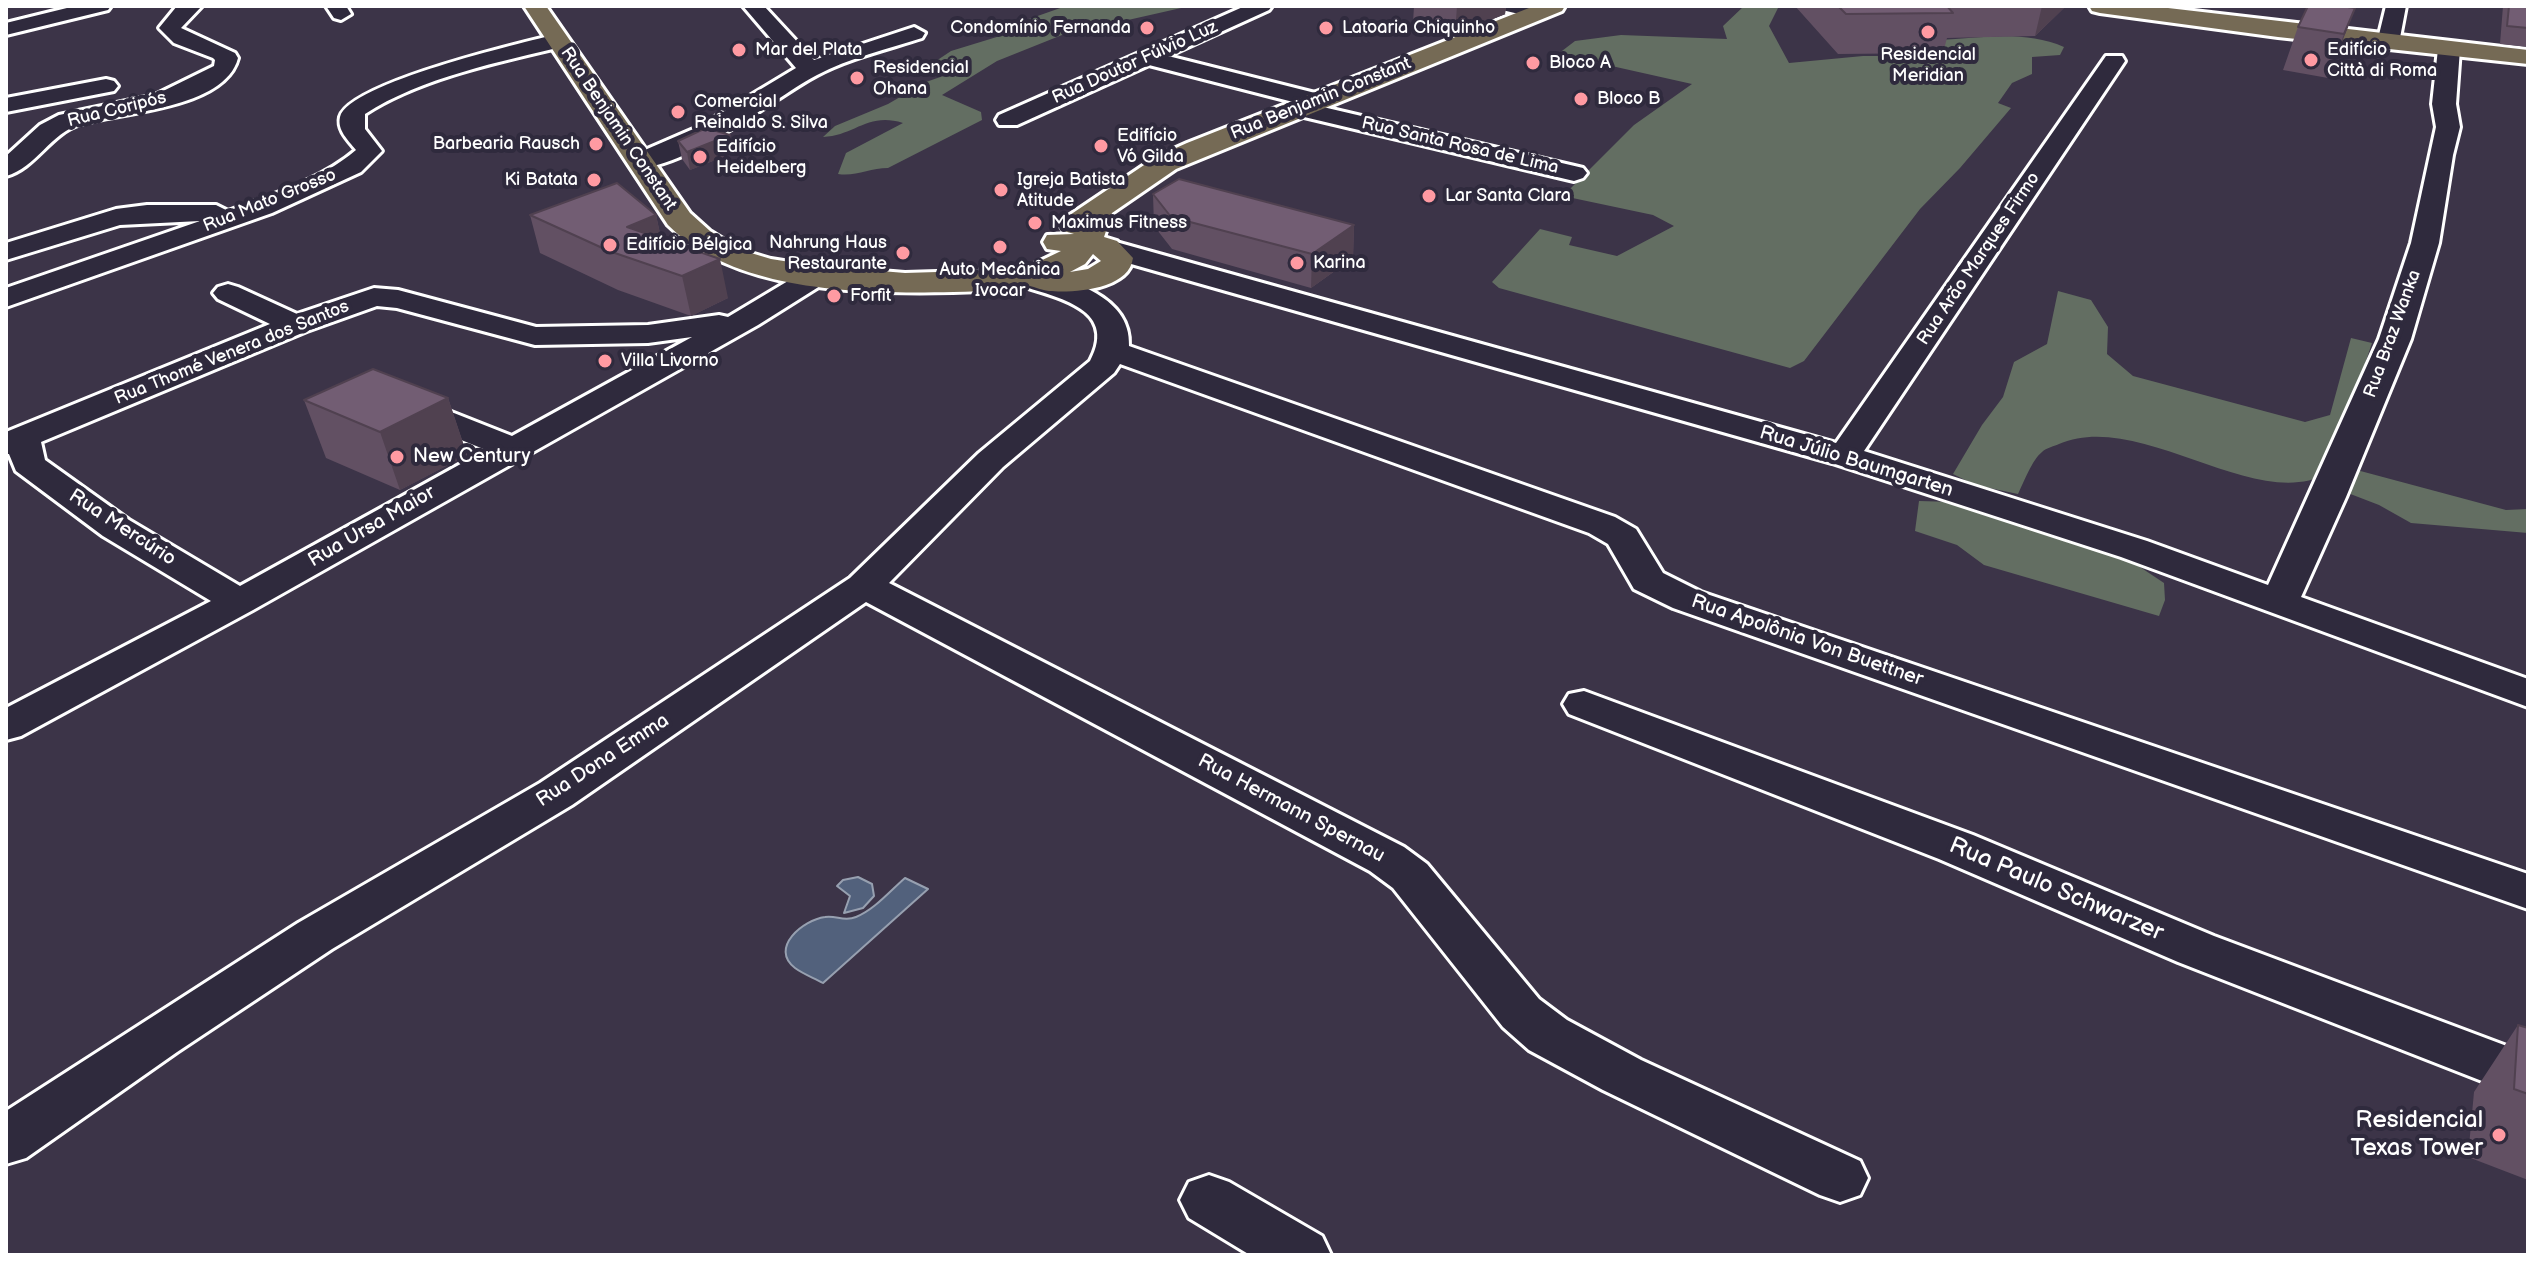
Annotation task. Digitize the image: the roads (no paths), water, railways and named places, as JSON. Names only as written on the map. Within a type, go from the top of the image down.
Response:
[{"type":"main road","name":"Rua Benjamin Constant","points":[[535,6],[679,219],[701,241],[742,261],[818,275],[948,283],[1019,268],[1044,243],[1098,211],[1166,163],[1545,9]]},
{"type":"main road","points":[[2100,6],[2388,43],[2528,57]]},
{"type":"main road","points":[[1098,211],[1100,269]]},
{"type":"main road","points":[[1044,243],[1100,269]]},
{"type":"main road","points":[[1019,268],[1059,282],[1100,269]]},
{"type":"street","points":[[6,29],[101,6]]},
{"type":"street","points":[[192,6],[170,28],[175,35],[218,50],[227,58]]},
{"type":"street","name":"Rua Doutor Fúlvio Luz","points":[[1008,120],[1262,6]]},
{"type":"street","points":[[1509,6],[1545,9]]},
{"type":"street","points":[[2388,43],[2396,6]]},
{"type":"street","points":[[759,7],[810,69]]},
{"type":"street","points":[[640,161],[703,137],[810,69],[914,33]]},
{"type":"street","name":"Rua Mato Grosso","points":[[6,298],[247,213],[339,175],[367,158],[367,145],[354,132],[351,124],[355,110],[434,78],[558,41]]},
{"type":"street","name":"Rua Braz Wanka","points":[[2278,604],[2328,497],[2395,339],[2425,243],[2440,155],[2448,127],[2444,104],[2449,49]]},
{"type":"street","points":[[171,72],[227,58]]},
{"type":"street","name":"Rua Coripós","points":[[6,168],[24,154],[40,134],[54,126],[72,119],[165,99],[210,79],[224,69],[227,58]]},
{"type":"street","name":"Rua Santa Rosa de Lima","points":[[1147,58],[1310,105],[1574,173]]},
{"type":"street","name":"Rua Arão Marques Firmo","points":[[1844,456],[2114,61]]},
{"type":"street","points":[[6,105],[126,82]]},
{"type":"street","points":[[6,252],[116,217],[147,213],[247,213]]},
{"type":"street","name":"Rua Júlio Baumgarten","points":[[1100,269],[1172,267],[1844,456],[2134,549],[2528,694]]},
{"type":"street","points":[[1100,269],[1116,327],[1118,343],[1114,351]]},
{"type":"street","name":"Rua Ursa Maior","points":[[6,726],[239,602],[747,319],[818,275]]},
{"type":"street","points":[[228,293],[296,325]]},
{"type":"street","name":"Rua Thomé Venera dos Santos","points":[[15,441],[296,325],[374,297],[398,299],[535,336],[648,334],[747,319]]},
{"type":"street","name":"Rua Dona Emma","points":[[6,1141],[158,1037],[315,936],[556,794],[864,586],[991,460],[1103,366],[1114,351]]},
{"type":"street","name":"Rua Apolônia Von Buettner","points":[[1114,351],[1602,525],[1623,537],[1648,581],[1687,600],[2528,892]]},
{"type":"street","points":[[379,395],[511,448]]},
{"type":"street","name":"Rua Mercúrio","points":[[15,441],[28,464],[116,528],[239,602]]},
{"type":"street","name":"Rua Hermann Spernau","points":[[864,586],[1387,859],[1410,876],[1521,1013],[1548,1035],[1622,1075],[1840,1178]]},
{"type":"street","name":"Rua Paulo Schwarzer","points":[[1584,704],[1956,847],[2196,949],[2528,1077]]},
{"type":"street","points":[[1209,1200],[1301,1255]]},
{"type":"water","points":[[858,877],[872,884],[874,896],[863,908],[844,913],[850,896],[837,886],[843,880]]},
{"type":"water","points":[[905,878],[928,889],[823,983],[798,970],[788,960],[787,944],[807,923],[825,917],[848,919],[863,914]]},
{"type":"place","name":"Condomínio Fernanda","points":[[1147,28]]},
{"type":"place","name":"Latoaria Chiquinho","points":[[1326,28]]},
{"type":"place","name":"Residencial Meridian","points":[[1928,32]]},
{"type":"place","name":"Mar del Plata","points":[[739,50]]},
{"type":"place","name":"Edifício Città di Roma","points":[[2311,60]]},
{"type":"place","name":"Bloco A","points":[[1533,63]]},
{"type":"place","name":"Residencial Ohana","points":[[857,78]]},
{"type":"place","name":"Bloco B","points":[[1581,99]]},
{"type":"place","name":"Comercial Reinaldo S. Silva","points":[[678,112]]},
{"type":"place","name":"Barbearia Rausch","points":[[596,144]]},
{"type":"place","name":"Edifício Vó Gilda","points":[[1101,146]]},
{"type":"place","name":"Edifício Heidelberg","points":[[700,157]]},
{"type":"place","name":"Ki Batata","points":[[594,180]]},
{"type":"place","name":"Igreja Batista Atitude","points":[[1001,190]]},
{"type":"place","name":"Lar Santa Clara","points":[[1429,196]]},
{"type":"place","name":"Maximus Fitness","points":[[1035,223]]},
{"type":"place","name":"Edifício Bélgica","points":[[610,245]]},
{"type":"place","name":"Auto Mecânica Ivocar","points":[[1000,247]]},
{"type":"place","name":"Nahrung Haus Restaurante","points":[[903,253]]},
{"type":"place","name":"Karina","points":[[1297,263]]},
{"type":"place","name":"Forfit","points":[[834,296]]},
{"type":"place","name":"Villa Livorno","points":[[605,361]]},
{"type":"place","name":"New Century","points":[[397,457]]},
{"type":"place","name":"Residencial Texas Tower","points":[[2499,1135]]}]
